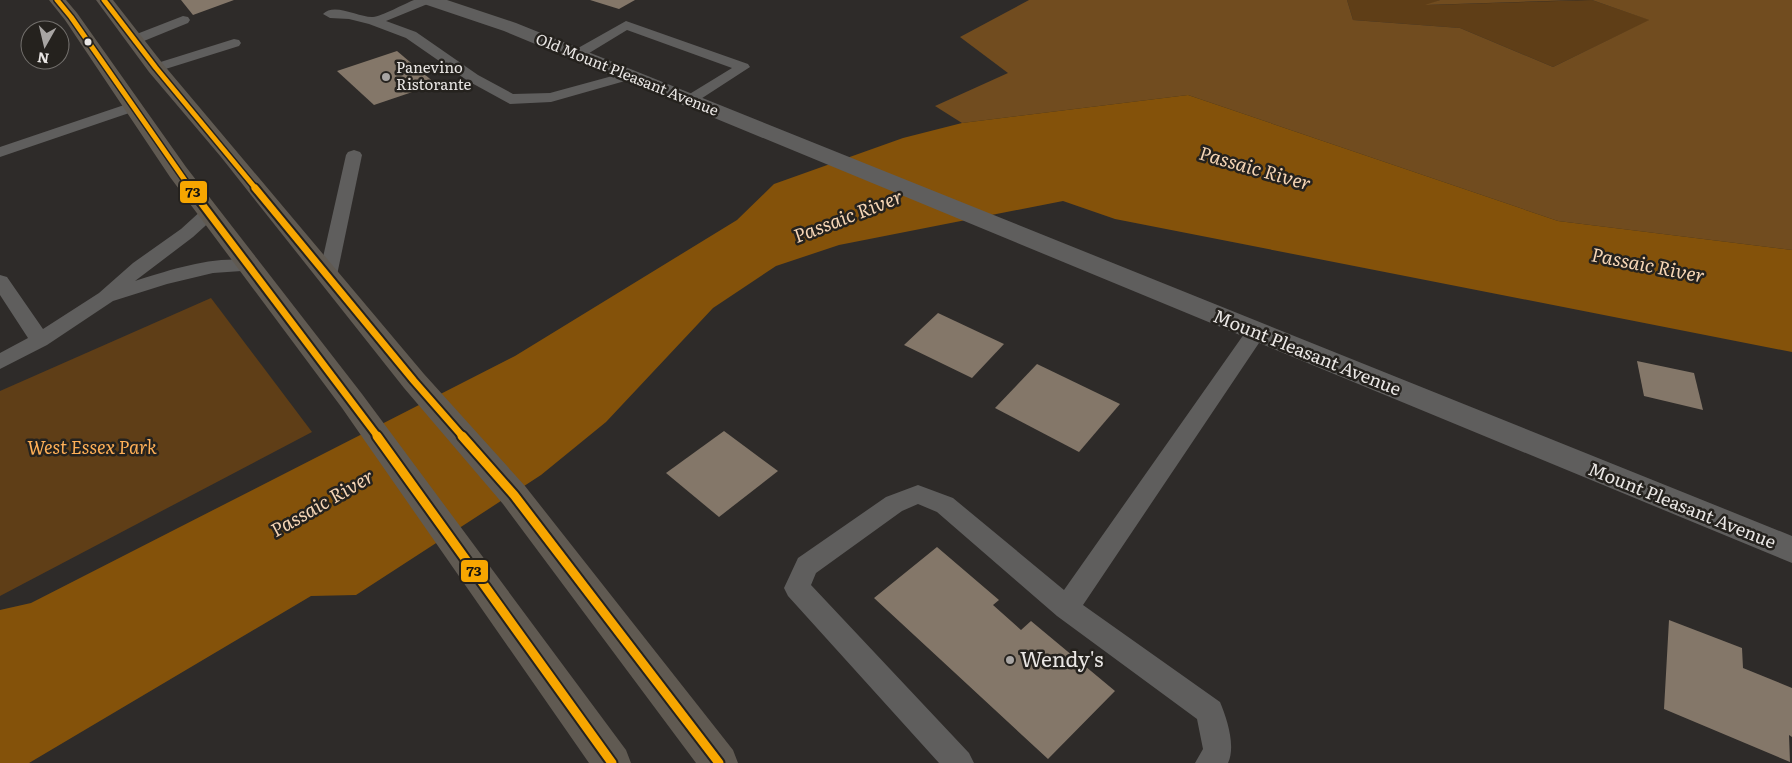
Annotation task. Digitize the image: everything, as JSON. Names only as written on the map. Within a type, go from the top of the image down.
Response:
[{"type":"main road","points":[[57,0],[71,17],[178,172],[352,401],[612,763]]},
{"type":"main road","points":[[104,0],[156,68],[414,381],[514,495],[719,763]]},
{"type":"street","name":"Old Mount Pleasant Avenue","points":[[430,0],[510,27],[822,156]]},
{"type":"street","name":"Mount Pleasant Avenue","points":[[822,156],[1792,550]]},
{"type":"lane","points":[[374,21],[425,0]]},
{"type":"lane","points":[[330,14],[349,15],[374,21],[411,35],[473,78],[510,99],[551,97],[627,76]]},
{"type":"lane","points":[[134,40],[183,20]]},
{"type":"lane","points":[[576,54],[626,25],[743,67],[688,101]]},
{"type":"lane","points":[[156,68],[234,43]]},
{"type":"lane","points":[[0,152],[133,108]]},
{"type":"lane","points":[[328,275],[354,155]]},
{"type":"lane","points":[[0,362],[40,340],[106,297],[140,267],[209,214]]},
{"type":"lane","points":[[106,297],[162,279],[212,267],[249,266]]},
{"type":"lane","points":[[0,281],[40,340]]},
{"type":"lane","points":[[1066,608],[1256,332]]},
{"type":"lane","points":[[959,763],[797,588],[807,566],[894,504],[918,494],[945,505],[1066,608],[1210,712],[1218,754],[1210,763]]},
{"type":"green space","points":[[1347,0],[1440,0],[1428,5],[1592,0],[1650,20],[1553,67],[1460,28],[1353,20]]},
{"type":"green space","name":"West Essex Park","points":[[211,298],[312,432],[0,596],[0,391]]},
{"type":"shaded area","points":[[1029,0],[1347,0],[1353,20],[1460,28],[1553,67],[1649,20],[1592,0],[1792,0],[1792,250],[1558,221],[1188,95],[962,123],[935,106],[1008,73],[960,37]]},
{"type":"shaded area","points":[[1440,0],[1579,0],[1425,5]]},
{"type":"water","name":"Passaic River","points":[[1188,95],[1558,221],[1792,250],[1792,352],[1115,219],[1063,201],[839,245],[776,266],[713,308],[606,422],[541,475],[356,595],[311,596],[29,763],[0,763],[0,610],[31,603],[515,356],[737,220],[774,184],[903,138],[962,123]]},
{"type":"building","points":[[181,0],[234,0],[193,15]]},
{"type":"building","points":[[590,0],[635,0],[619,9]]},
{"type":"building","name":"Panevino Ristorante","points":[[397,51],[436,84],[374,105],[337,71]]},
{"type":"building","points":[[938,313],[1004,344],[972,378],[904,345]]},
{"type":"building","points":[[1637,361],[1694,373],[1703,410],[1644,396]]},
{"type":"building","points":[[1037,364],[1120,404],[1079,452],[995,408]]},
{"type":"building","points":[[724,431],[778,471],[719,517],[666,473]]},
{"type":"building","name":"Wendy's","points":[[937,547],[999,600],[993,605],[1021,630],[1031,621],[1115,691],[1048,759],[874,598]]},
{"type":"building","points":[[1669,620],[1742,648],[1743,668],[1792,688],[1792,737],[1789,735],[1790,762],[1664,709]]},
{"type":"transit line","name":"73","points":[[57,0],[71,17],[178,172],[352,401],[612,763]]},
{"type":"transit line","name":"73","points":[[104,0],[156,68],[414,381],[514,495],[719,763]]},
{"type":"place","name":"Panevino Ristorante","points":[[386,77]]},
{"type":"place","name":"Wendy's","points":[[1010,660]]}]
